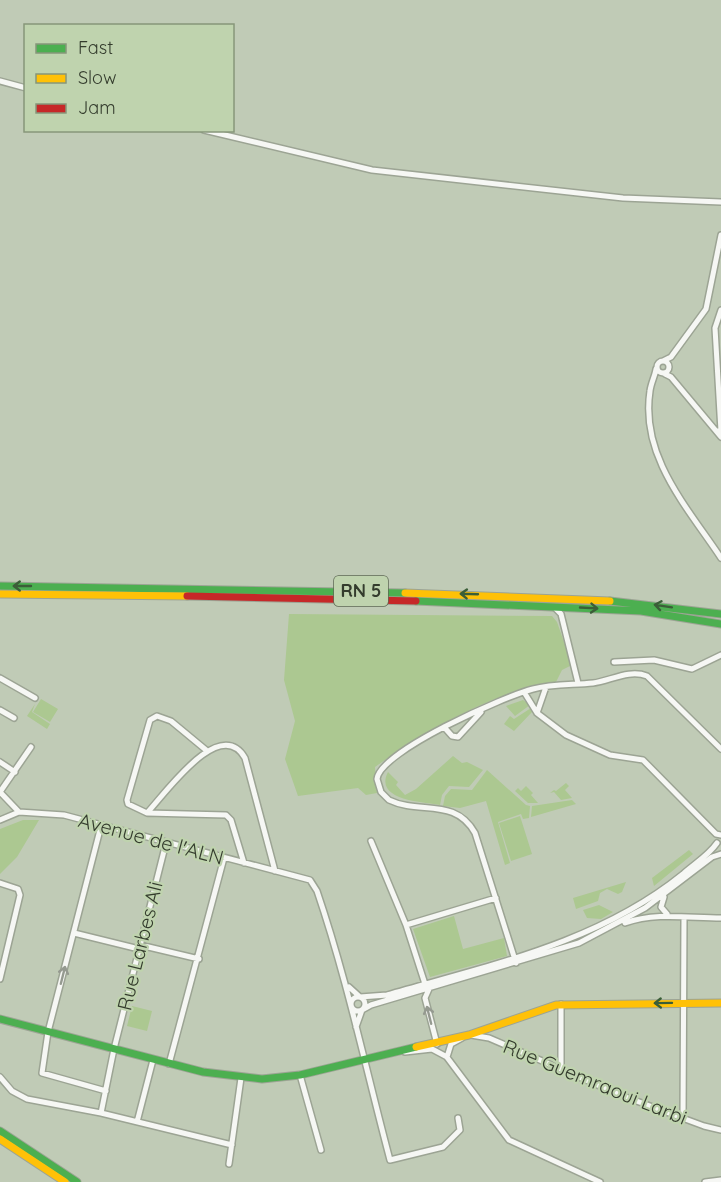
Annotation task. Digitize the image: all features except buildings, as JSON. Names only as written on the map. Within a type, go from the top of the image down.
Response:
[{"type":"main road","name":"RN 5","points":[[0,586],[498,595],[641,603],[721,614]]},
{"type":"main road","name":"RN 5","points":[[0,594],[364,598],[641,611],[721,624]]},
{"type":"main road","points":[[0,1019],[170,1064],[242,1078],[283,1078],[418,1047],[436,1046],[561,1004],[721,1003]]},
{"type":"main road","points":[[0,1131],[77,1182]]},
{"type":"main road","points":[[0,1139],[64,1182]]},
{"type":"street","points":[[0,81],[24,87]]},
{"type":"street","points":[[212,132],[372,170],[623,198],[721,202]]},
{"type":"street","points":[[666,375],[671,357],[706,309],[721,235]]},
{"type":"street","points":[[719,431],[719,369],[715,328],[721,310]]},
{"type":"street","points":[[671,357],[657,364],[649,393],[649,412],[658,459],[665,475],[721,558]]},
{"type":"street","points":[[663,361],[669,366]]},
{"type":"street","points":[[657,369],[666,375],[719,431],[721,436]]},
{"type":"street","points":[[654,378],[666,375]]},
{"type":"street","points":[[553,606],[561,614],[578,683]]},
{"type":"street","points":[[561,614],[567,607]]},
{"type":"street","points":[[614,662],[654,660],[692,669],[721,655]]},
{"type":"street","points":[[515,960],[475,833],[464,816],[439,809],[394,803],[385,797],[378,784],[378,775],[384,765],[444,727],[524,692],[630,674],[647,676],[721,749]]},
{"type":"street","points":[[0,678],[35,698]]},
{"type":"street","points":[[537,713],[546,687]]},
{"type":"street","points":[[524,692],[537,713],[566,735],[590,748],[610,755],[643,760],[718,838],[721,853],[712,857],[666,894],[612,928]]},
{"type":"street","points":[[444,727],[452,736],[458,737],[483,709]]},
{"type":"street","points":[[0,710],[14,718]]},
{"type":"street","points":[[206,750],[171,721],[157,716],[150,720],[127,800],[128,804],[147,813],[226,815],[231,820],[244,863]]},
{"type":"street","points":[[147,813],[206,750],[231,746],[245,758],[276,871]]},
{"type":"street","points":[[19,812],[0,792],[31,747]]},
{"type":"street","points":[[0,762],[15,772]]},
{"type":"street","name":"Avenue de l'ALN","points":[[0,820],[19,812],[64,815],[310,880],[317,891],[347,986]]},
{"type":"street","points":[[101,826],[48,1032],[43,1076],[106,1091]]},
{"type":"street","points":[[515,960],[574,939],[613,920],[663,889],[704,856],[718,838]]},
{"type":"street","points":[[370,841],[406,925],[427,986],[425,998],[436,1046],[447,1057],[509,1140],[600,1182]]},
{"type":"street","name":"Rue Larbes Ali","points":[[101,1113],[114,1049],[166,843]]},
{"type":"street","points":[[170,1064],[224,858]]},
{"type":"street","points":[[0,884],[15,887],[20,895],[0,979]]},
{"type":"street","points":[[666,894],[661,907],[672,917]]},
{"type":"street","points":[[406,925],[496,898]]},
{"type":"street","points":[[351,1005],[356,1011],[362,1010],[427,986],[579,943],[612,928],[646,917],[721,918]]},
{"type":"street","points":[[683,1119],[684,918]]},
{"type":"street","points":[[74,933],[199,959]]},
{"type":"street","points":[[347,986],[365,1001],[356,1032]]},
{"type":"street","points":[[347,986],[356,1032],[390,1160],[443,1147],[460,1130],[458,1118]]},
{"type":"street","points":[[351,1005],[353,998],[375,997],[427,986]]},
{"type":"street","points":[[561,1004],[561,1069]]},
{"type":"street","points":[[418,1047],[434,1033]]},
{"type":"street","points":[[399,1051],[415,1053],[451,1044],[469,1035]]},
{"type":"street","name":"Rue Guemraoui Larbi","points":[[469,1035],[489,1038],[683,1119],[721,1130]]},
{"type":"street","points":[[447,1057],[451,1044]]},
{"type":"street","points":[[137,1122],[153,1060]]},
{"type":"street","points":[[300,1075],[321,1150]]},
{"type":"street","points":[[0,1077],[12,1091],[27,1098],[101,1113],[232,1145]]},
{"type":"street","points":[[229,1164],[242,1078]]},
{"type":"street","points":[[705,1182],[721,1180]]},
{"type":"green space","points":[[289,614],[552,616],[557,622],[572,665],[562,670],[556,682],[508,694],[484,703],[395,753],[375,767],[377,793],[366,795],[358,788],[298,796],[285,759],[295,721],[284,680]]},
{"type":"green space","points":[[41,699],[58,709],[50,722],[33,712]]},
{"type":"green space","points":[[523,700],[530,705],[515,716],[506,706]]},
{"type":"green space","points":[[35,704],[32,712],[50,724],[47,729],[27,716]]},
{"type":"green space","points":[[531,708],[532,712],[514,731],[504,724],[510,716],[514,719]]},
{"type":"green space","points":[[453,756],[462,763],[467,762],[483,770],[469,787],[449,786],[442,795],[440,805],[403,798],[388,789],[385,782],[388,772],[398,782],[396,785],[405,795],[416,789]]},
{"type":"green space","points":[[487,770],[526,805],[530,806],[529,818],[523,819],[521,814],[498,822],[510,863],[505,865],[486,801],[460,808],[443,806],[445,796],[451,789],[472,790]]},
{"type":"green space","points":[[566,783],[569,786],[565,790],[572,798],[561,800],[554,792],[550,793],[556,791]]},
{"type":"green space","points":[[526,786],[538,803],[528,803],[515,791],[518,788],[521,791]]},
{"type":"green space","points":[[572,800],[576,804],[531,817],[532,806]]},
{"type":"green space","points":[[520,816],[532,854],[511,861],[499,823]]},
{"type":"green space","points":[[23,820],[39,820],[17,857],[0,874],[0,829]]},
{"type":"green space","points":[[689,850],[693,854],[654,886],[652,878]]},
{"type":"green space","points":[[626,882],[622,892],[618,894],[607,889],[600,893],[598,901],[576,909],[573,898]]},
{"type":"green space","points":[[599,905],[613,912],[601,919],[587,918],[583,910]]},
{"type":"green space","points":[[454,916],[463,949],[504,938],[507,956],[430,977],[413,929]]},
{"type":"green space","points":[[132,1006],[152,1011],[147,1031],[127,1026]]},
{"type":"traffic: fast","points":[[0,586],[405,593]]},
{"type":"traffic: fast","points":[[416,601],[641,611],[721,624]]},
{"type":"traffic: fast","points":[[610,601],[721,614]]},
{"type":"traffic: fast","points":[[0,1019],[203,1072],[262,1079],[300,1075],[416,1047]]},
{"type":"traffic: fast","points":[[0,1131],[77,1182]]},
{"type":"traffic: slow","points":[[405,593],[610,601]]},
{"type":"traffic: slow","points":[[0,594],[187,596]]},
{"type":"traffic: slow","points":[[416,1047],[469,1035],[556,1005],[721,1003]]},
{"type":"traffic: slow","points":[[0,1139],[65,1182]]},
{"type":"traffic: jam","points":[[187,596],[416,601]]}]
